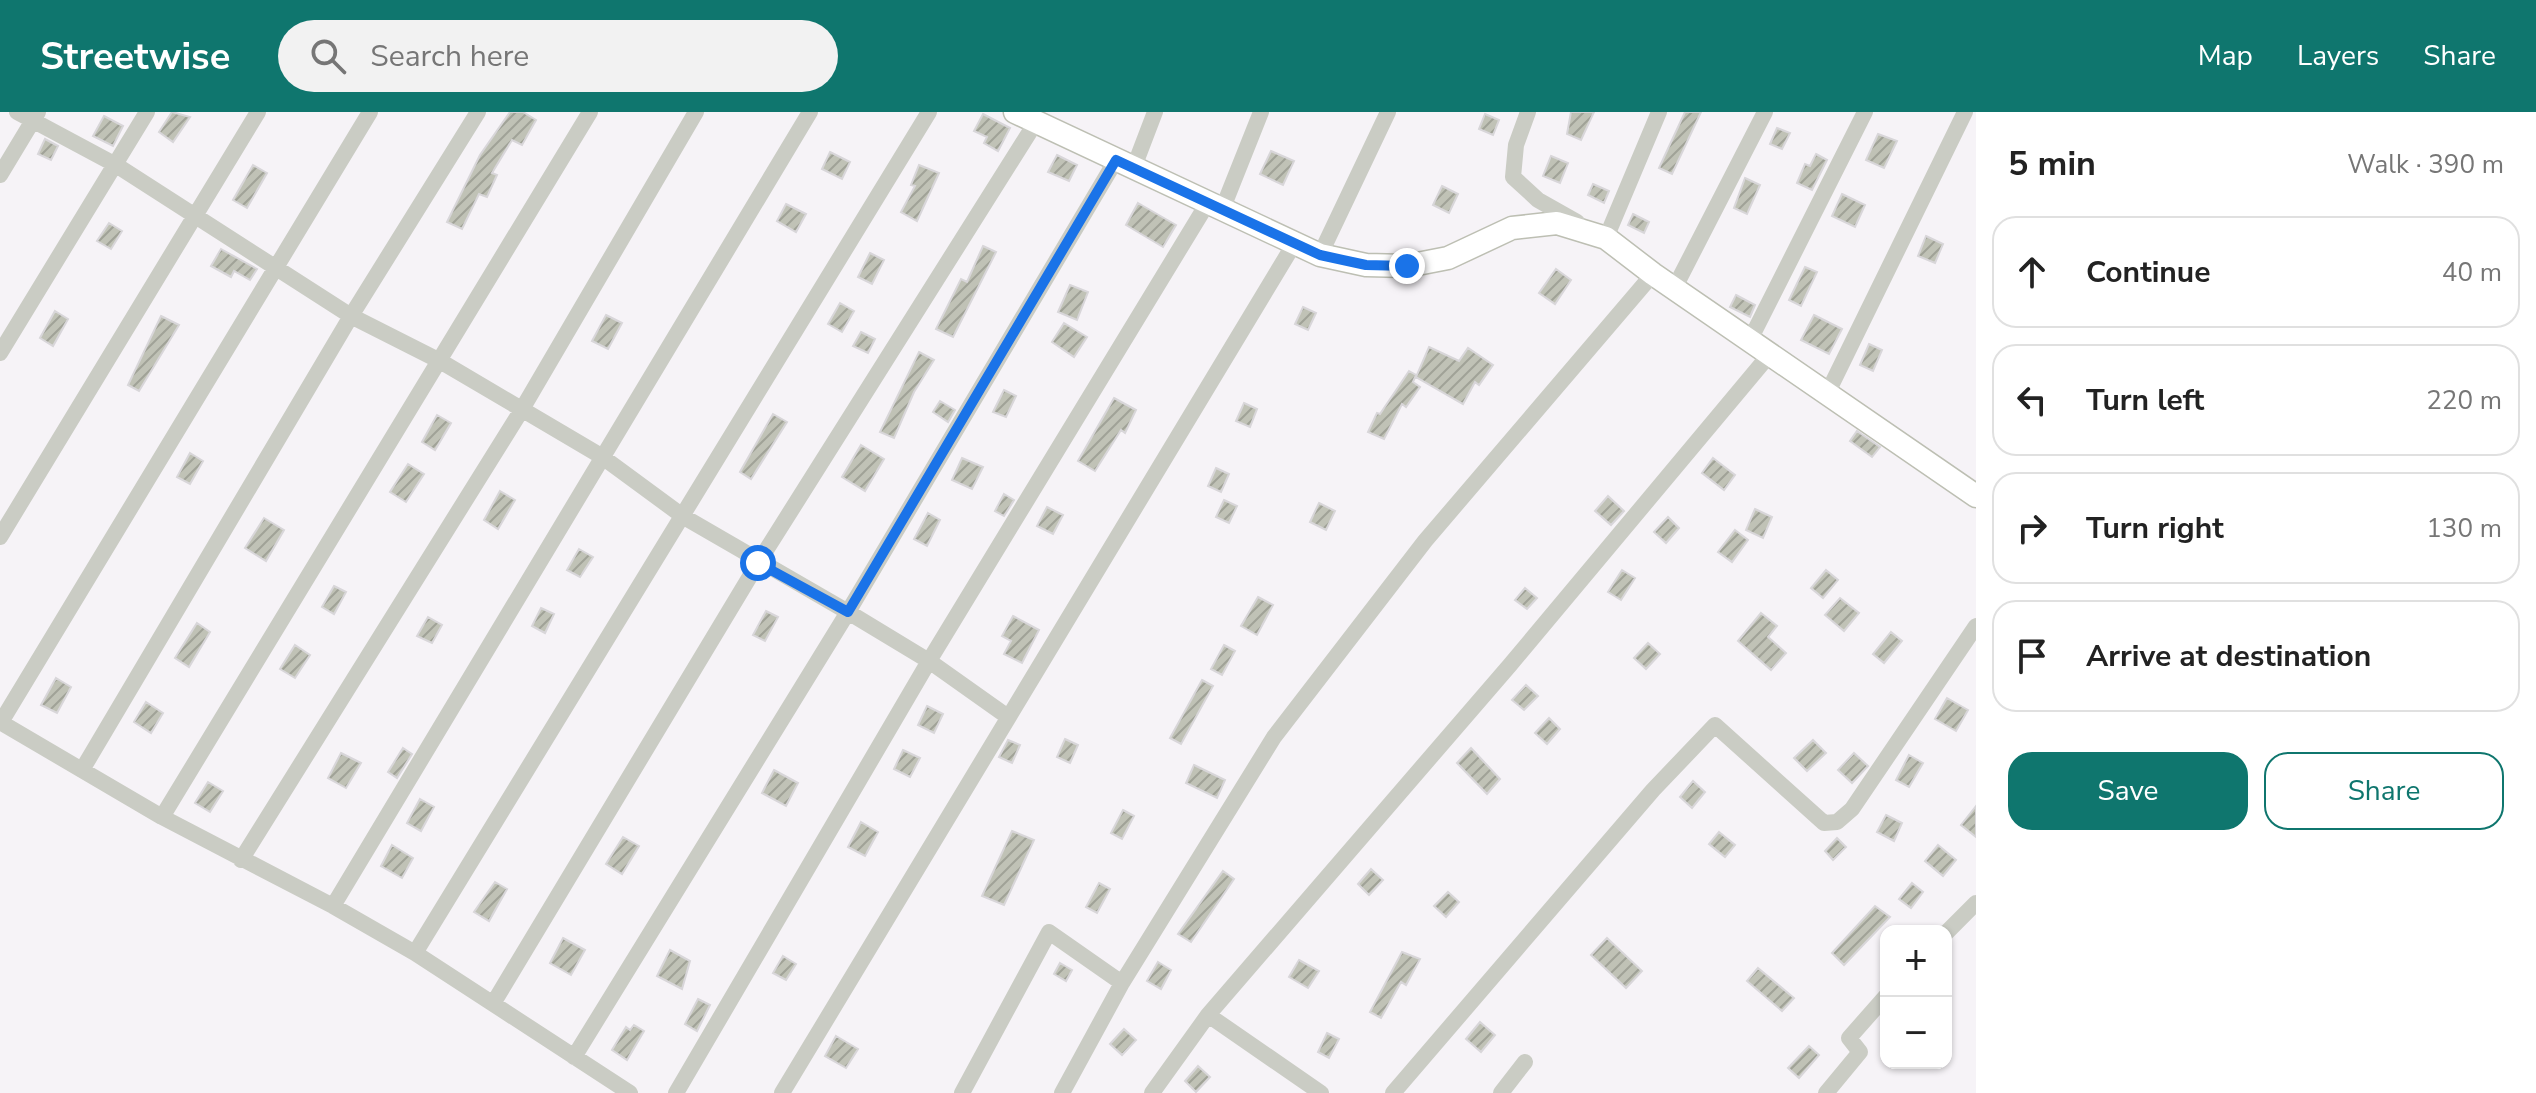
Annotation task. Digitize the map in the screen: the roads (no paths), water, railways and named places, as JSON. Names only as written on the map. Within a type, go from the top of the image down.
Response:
[{"type":"street","points":[[17,112],[35,117],[116,165],[194,218],[351,316],[440,361],[601,456],[684,517],[929,661],[1008,717]]},
{"type":"street","points":[[0,353],[147,112]]},
{"type":"street","points":[[0,537],[258,112]]},
{"type":"street","points":[[370,112],[0,722],[162,817],[333,906],[415,953],[630,1093]]},
{"type":"street","points":[[82,770],[351,316],[478,112]]},
{"type":"street","points":[[162,817],[590,112]]},
{"type":"street","points":[[241,860],[521,411],[696,112]]},
{"type":"street","points":[[333,906],[810,112]]},
{"type":"street","points":[[415,953],[929,112]]},
{"type":"street","points":[[1015,112],[1294,244],[1320,255],[1366,265],[1407,266],[1448,258],[1512,228],[1557,223],[1606,238]]},
{"type":"street","points":[[574,1057],[1155,112]]},
{"type":"street","points":[[676,1093],[929,661],[1215,207],[1261,112]]},
{"type":"street","points":[[1320,255],[1388,112]]},
{"type":"street","points":[[1528,112],[1516,145],[1513,177],[1538,200],[1606,238],[1674,289],[1976,496]]},
{"type":"street","points":[[1606,238],[1659,112]]},
{"type":"street","points":[[1674,289],[1765,112]]},
{"type":"street","points":[[1750,340],[1865,112]]},
{"type":"street","points":[[1827,394],[1965,112]]},
{"type":"street","points":[[0,175],[35,117]]},
{"type":"street","points":[[494,1002],[758,563],[1036,122]]},
{"type":"street","points":[[782,1093],[1294,244]]},
{"type":"street","points":[[1062,1093],[1122,983],[1274,737],[1425,541],[1653,274]]},
{"type":"street","points":[[1152,1093],[1208,1015],[1510,665],[1770,354]]},
{"type":"street","points":[[1393,1093],[1653,790],[1715,725],[1824,823],[1837,822],[1852,809],[1976,626]]},
{"type":"street","points":[[1952,927],[1976,903]]},
{"type":"street","points":[[962,1093],[1049,932],[1122,983]]},
{"type":"street","points":[[1826,1093],[1860,1052],[1849,1038],[1885,997]]},
{"type":"street","points":[[1208,1015],[1321,1093]]},
{"type":"street","points":[[1501,1093],[1525,1062]]}]
